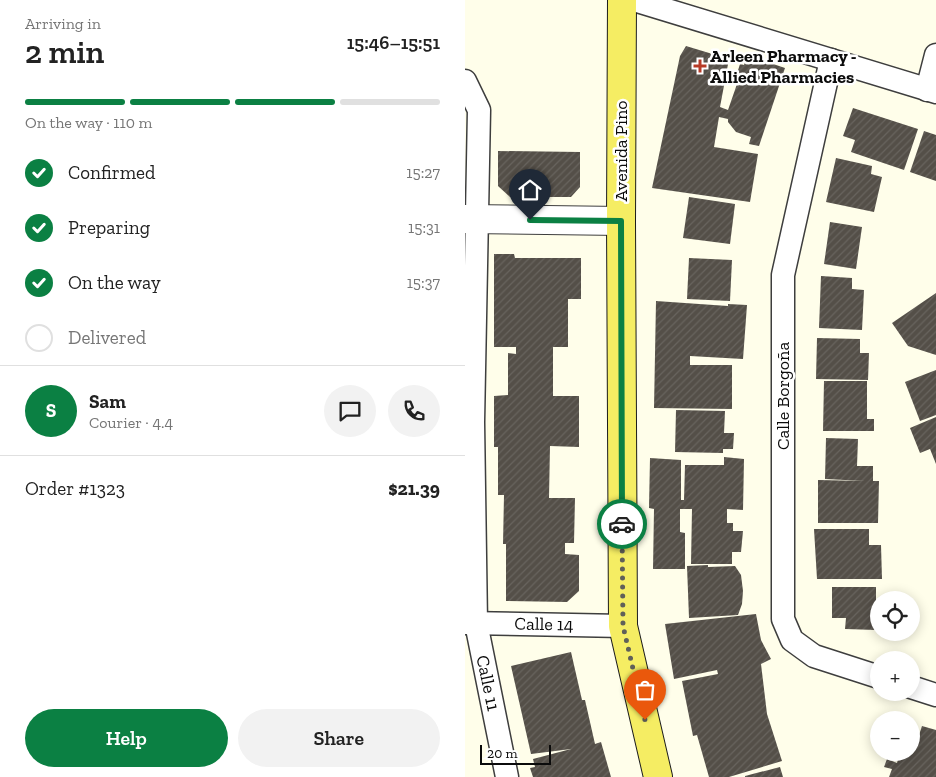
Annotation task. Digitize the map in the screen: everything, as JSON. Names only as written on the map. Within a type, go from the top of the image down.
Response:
[{"type":"main road","name":"Avenida Pino","points":[[622,0],[623,626],[658,777]]},
{"type":"street","points":[[634,0],[932,91],[936,55]]},
{"type":"street","name":"Calle Borgoña","points":[[831,60],[783,275],[783,618],[792,640],[815,656],[870,673]]},
{"type":"street","name":"Calle 11","points":[[465,81],[479,110],[471,219],[470,623],[507,777]]},
{"type":"street","points":[[471,219],[621,221]]},
{"type":"street","name":"Calle 14","points":[[470,623],[623,626]]},
{"type":"street","points":[[920,690],[936,695]]},
{"type":"building","points":[[686,46],[729,59],[720,107],[728,110],[737,84],[734,83],[740,64],[744,65],[747,55],[785,68],[759,146],[749,144],[751,137],[736,132],[728,122],[728,119],[719,117],[714,147],[758,154],[750,202],[652,188],[680,56]]},
{"type":"building","points":[[853,108],[918,129],[904,170],[851,152],[855,140],[843,136]]},
{"type":"building","points":[[924,131],[936,135],[936,181],[910,172]]},
{"type":"building","points":[[498,151],[580,152],[580,187],[571,197],[510,197],[498,186]]},
{"type":"building","points":[[836,158],[872,166],[871,174],[882,177],[874,212],[826,202]]},
{"type":"building","points":[[689,197],[735,204],[730,244],[683,238]]},
{"type":"building","points":[[830,222],[862,227],[856,269],[824,264]]},
{"type":"building","points":[[494,254],[514,254],[515,258],[581,258],[581,299],[568,299],[568,347],[553,347],[553,396],[579,396],[579,447],[550,446],[549,498],[575,498],[574,543],[565,543],[565,554],[579,555],[579,591],[567,602],[506,601],[506,544],[503,544],[504,495],[498,495],[498,447],[494,447],[494,396],[508,395],[508,353],[516,354],[516,347],[494,347]]},
{"type":"building","points":[[689,258],[732,260],[730,301],[687,299]]},
{"type":"building","points":[[821,276],[852,278],[852,289],[864,290],[862,330],[819,328]]},
{"type":"building","points":[[936,293],[936,355],[908,346],[892,323]]},
{"type":"building","points":[[656,301],[728,306],[728,304],[747,305],[743,359],[690,356],[690,365],[732,365],[732,409],[654,408]]},
{"type":"building","points":[[817,338],[860,339],[860,353],[869,353],[868,380],[816,379]]},
{"type":"building","points":[[936,370],[936,415],[920,421],[905,382]]},
{"type":"building","points":[[824,381],[867,381],[867,419],[874,419],[874,431],[823,431]]},
{"type":"building","points":[[676,410],[725,411],[724,433],[734,433],[733,449],[723,449],[723,453],[675,452]]},
{"type":"building","points":[[936,417],[936,464],[930,449],[920,453],[910,428]]},
{"type":"building","points":[[826,438],[858,439],[857,466],[873,466],[873,481],[879,481],[878,523],[818,523],[818,480],[865,481],[825,479]]},
{"type":"building","points":[[724,457],[744,459],[743,510],[727,509],[727,523],[733,523],[733,531],[743,531],[741,552],[732,552],[732,564],[691,564],[692,509],[680,509],[680,532],[685,533],[685,569],[653,569],[654,509],[649,508],[650,458],[681,460],[681,500],[684,500],[685,465],[724,465]]},
{"type":"building","points":[[814,529],[869,529],[869,545],[881,545],[882,579],[817,579]]},
{"type":"building","points":[[708,565],[708,567],[735,566],[741,575],[743,591],[742,604],[738,615],[689,618],[687,566]]},
{"type":"building","points":[[832,587],[876,587],[876,591],[870,591],[870,630],[845,629],[846,618],[832,618]]},
{"type":"building","points":[[756,614],[761,640],[771,659],[761,664],[767,714],[782,761],[729,777],[709,777],[697,735],[693,736],[682,681],[718,674],[717,670],[674,679],[665,624]]},
{"type":"building","points":[[571,652],[595,744],[601,742],[611,777],[533,777],[530,768],[535,767],[533,759],[571,749],[531,754],[511,666]]},
{"type":"building","points":[[922,726],[936,730],[936,777],[889,777],[892,769],[884,767],[886,761],[897,763],[898,761],[920,761],[920,732]]},
{"type":"building","points":[[780,767],[783,777],[745,777],[745,776]]},
{"type":"way so far","points":[[622,524],[623,626],[645,720]]},
{"type":"place","name":"Arleen Pharmacy - Allied Pharmacies","points":[[700,66]]},
{"type":"route","points":[[530,220],[621,221],[622,524]]}]
